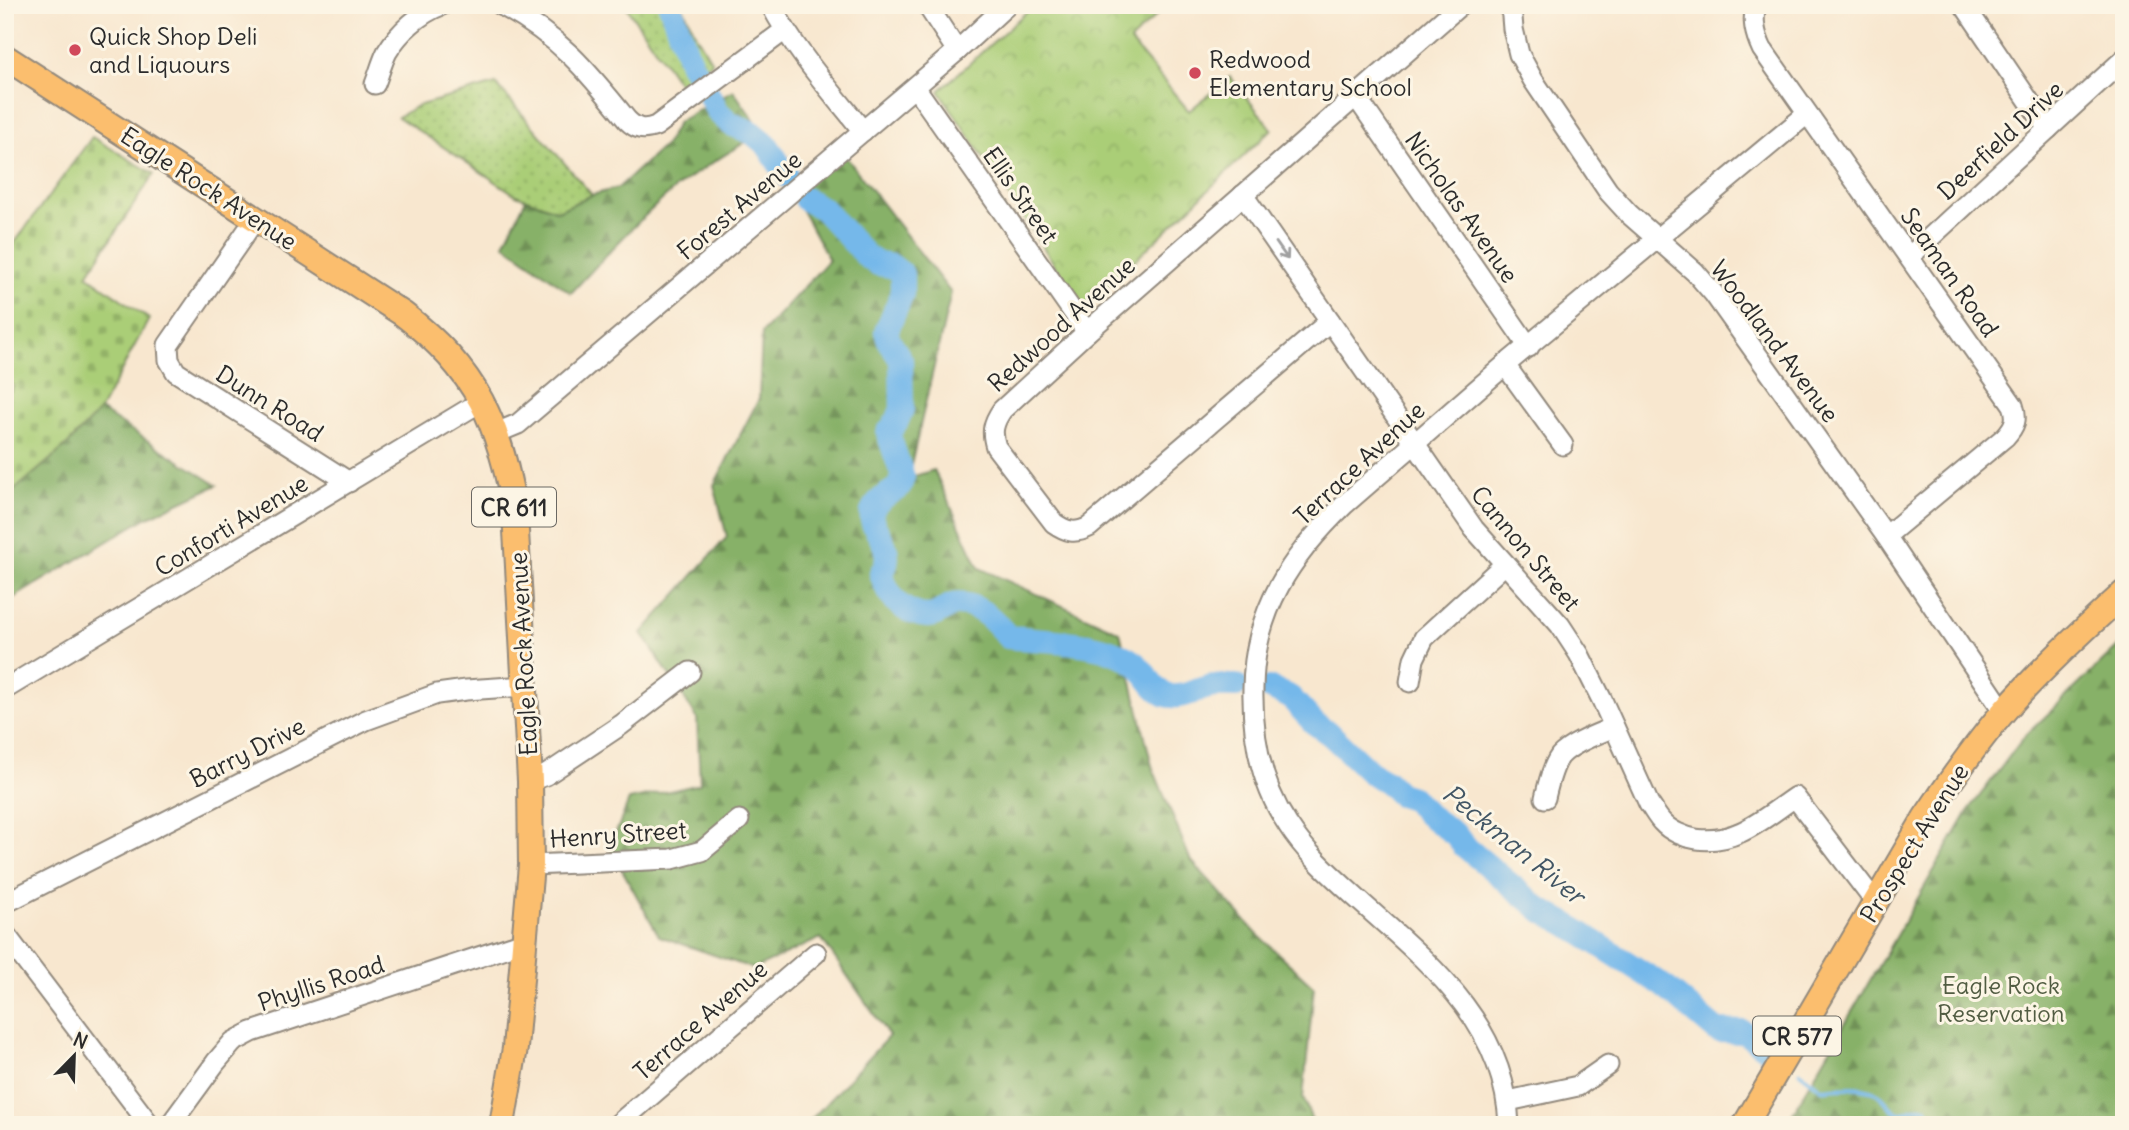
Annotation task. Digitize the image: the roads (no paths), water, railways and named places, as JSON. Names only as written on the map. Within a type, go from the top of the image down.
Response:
[{"type":"main road","name":"Eagle Rock Avenue","points":[[5,57],[421,327],[453,358],[482,401],[496,433],[508,473],[514,513],[530,781],[531,864],[515,1048],[502,1125]]},
{"type":"main road","name":"Prospect Avenue","points":[[1745,1125],[1925,818],[1952,778],[2004,712],[2079,634],[2124,593]]},
{"type":"street","points":[[375,84],[387,52],[407,28],[428,10],[442,5]]},
{"type":"street","points":[[501,5],[545,32],[564,48],[634,127],[642,129],[656,126],[785,30]]},
{"type":"street","points":[[771,5],[785,30],[863,131]]},
{"type":"street","points":[[927,5],[957,51]]},
{"type":"street","name":"Forest Avenue","points":[[496,433],[518,424],[915,87],[1007,5]]},
{"type":"street","name":"Redwood Avenue","points":[[1331,321],[1089,527],[1078,532],[1065,531],[1054,523],[996,447],[992,435],[994,421],[1002,410],[1355,95],[1460,5]]},
{"type":"street","name":"Woodland Avenue","points":[[1511,5],[1519,54],[1533,80],[1608,191],[1656,240],[1695,272],[1714,294],[1886,536],[2004,712]]},
{"type":"street","name":"Seaman Road","points":[[1756,5],[1755,34],[1762,49],[2013,405],[2017,417],[2013,429],[2005,437],[1886,536]]},
{"type":"street","points":[[1964,5],[2048,129]]},
{"type":"street","name":"Deerfield Drive","points":[[1909,257],[2124,59]]},
{"type":"street","name":"Ellis Street","points":[[915,87],[1087,332]]},
{"type":"street","name":"Nicholas Avenue","points":[[1355,95],[1529,346]]},
{"type":"street","name":"Terrace Avenue","points":[[1509,1125],[1508,1101],[1488,1042],[1472,1014],[1451,986],[1430,965],[1321,867],[1286,823],[1264,774],[1254,728],[1253,674],[1256,648],[1273,597],[1286,570],[1325,523],[1505,365],[1807,114]]},
{"type":"street","name":"Cannon Street","points":[[1243,195],[1474,529],[1560,625],[1579,654],[1649,804],[1663,823],[1685,837],[1710,841],[1732,838],[1795,797],[1876,903]]},
{"type":"street","name":"Dunn Road","points":[[256,218],[168,345],[169,359],[176,372],[349,482]]},
{"type":"street","points":[[1505,365],[1563,445]]},
{"type":"street","name":"Conforti Avenue","points":[[5,689],[482,401]]},
{"type":"street","points":[[1409,682],[1414,659],[1424,638],[1505,564]]},
{"type":"street","points":[[530,781],[547,775],[621,725],[690,673]]},
{"type":"street","name":"Barry Drive","points":[[5,903],[366,720],[437,694],[524,686]]},
{"type":"street","points":[[1545,798],[1549,779],[1560,757],[1582,742],[1614,727]]},
{"type":"street","name":"Henry Street","points":[[531,864],[672,859],[702,851],[739,820]]},
{"type":"street","points":[[5,934],[150,1125]]},
{"type":"street","name":"Phyllis Road","points":[[170,1125],[215,1062],[233,1042],[252,1032],[524,942]]},
{"type":"street","name":"Terrace Avenue","points":[[617,1125],[816,953]]},
{"type":"street","points":[[1508,1101],[1578,1086],[1608,1065]]},
{"type":"waterway","name":"Peckman River","points":[[670,5],[691,64],[718,112],[731,124],[751,132],[767,145],[787,176]]},
{"type":"waterway","name":"Peckman River","points":[[805,199],[823,209],[866,256],[878,264],[892,266],[902,274],[902,294],[886,332],[901,360],[902,409],[888,433],[903,477],[899,488],[874,508],[872,517],[886,552],[886,564],[881,573],[894,600],[905,609],[926,616],[953,605],[966,605],[984,613],[1008,637],[1075,643],[1108,650],[1140,667],[1157,689],[1166,695],[1182,695],[1212,686],[1236,686]]},
{"type":"waterway","name":"Peckman River","points":[[1269,688],[1290,697],[1314,723],[1331,735],[1371,773],[1387,782],[1399,794],[1412,798],[1428,815],[1456,835],[1463,845],[1541,910],[1665,987],[1717,1031],[1744,1032],[1767,1049]]},
{"type":"waterway","name":"Peckman River","points":[[1800,1072],[1822,1089],[1851,1087],[1872,1091],[1899,1113],[1926,1108],[1932,1125]]},
{"type":"place","name":"Quick Shop Deli and Liquours","points":[[75,50]]},
{"type":"place","name":"Redwood Elementary School","points":[[1195,73]]},
{"type":"park label","name":"Eagle Rock Reservation","points":[[2001,999]]}]
